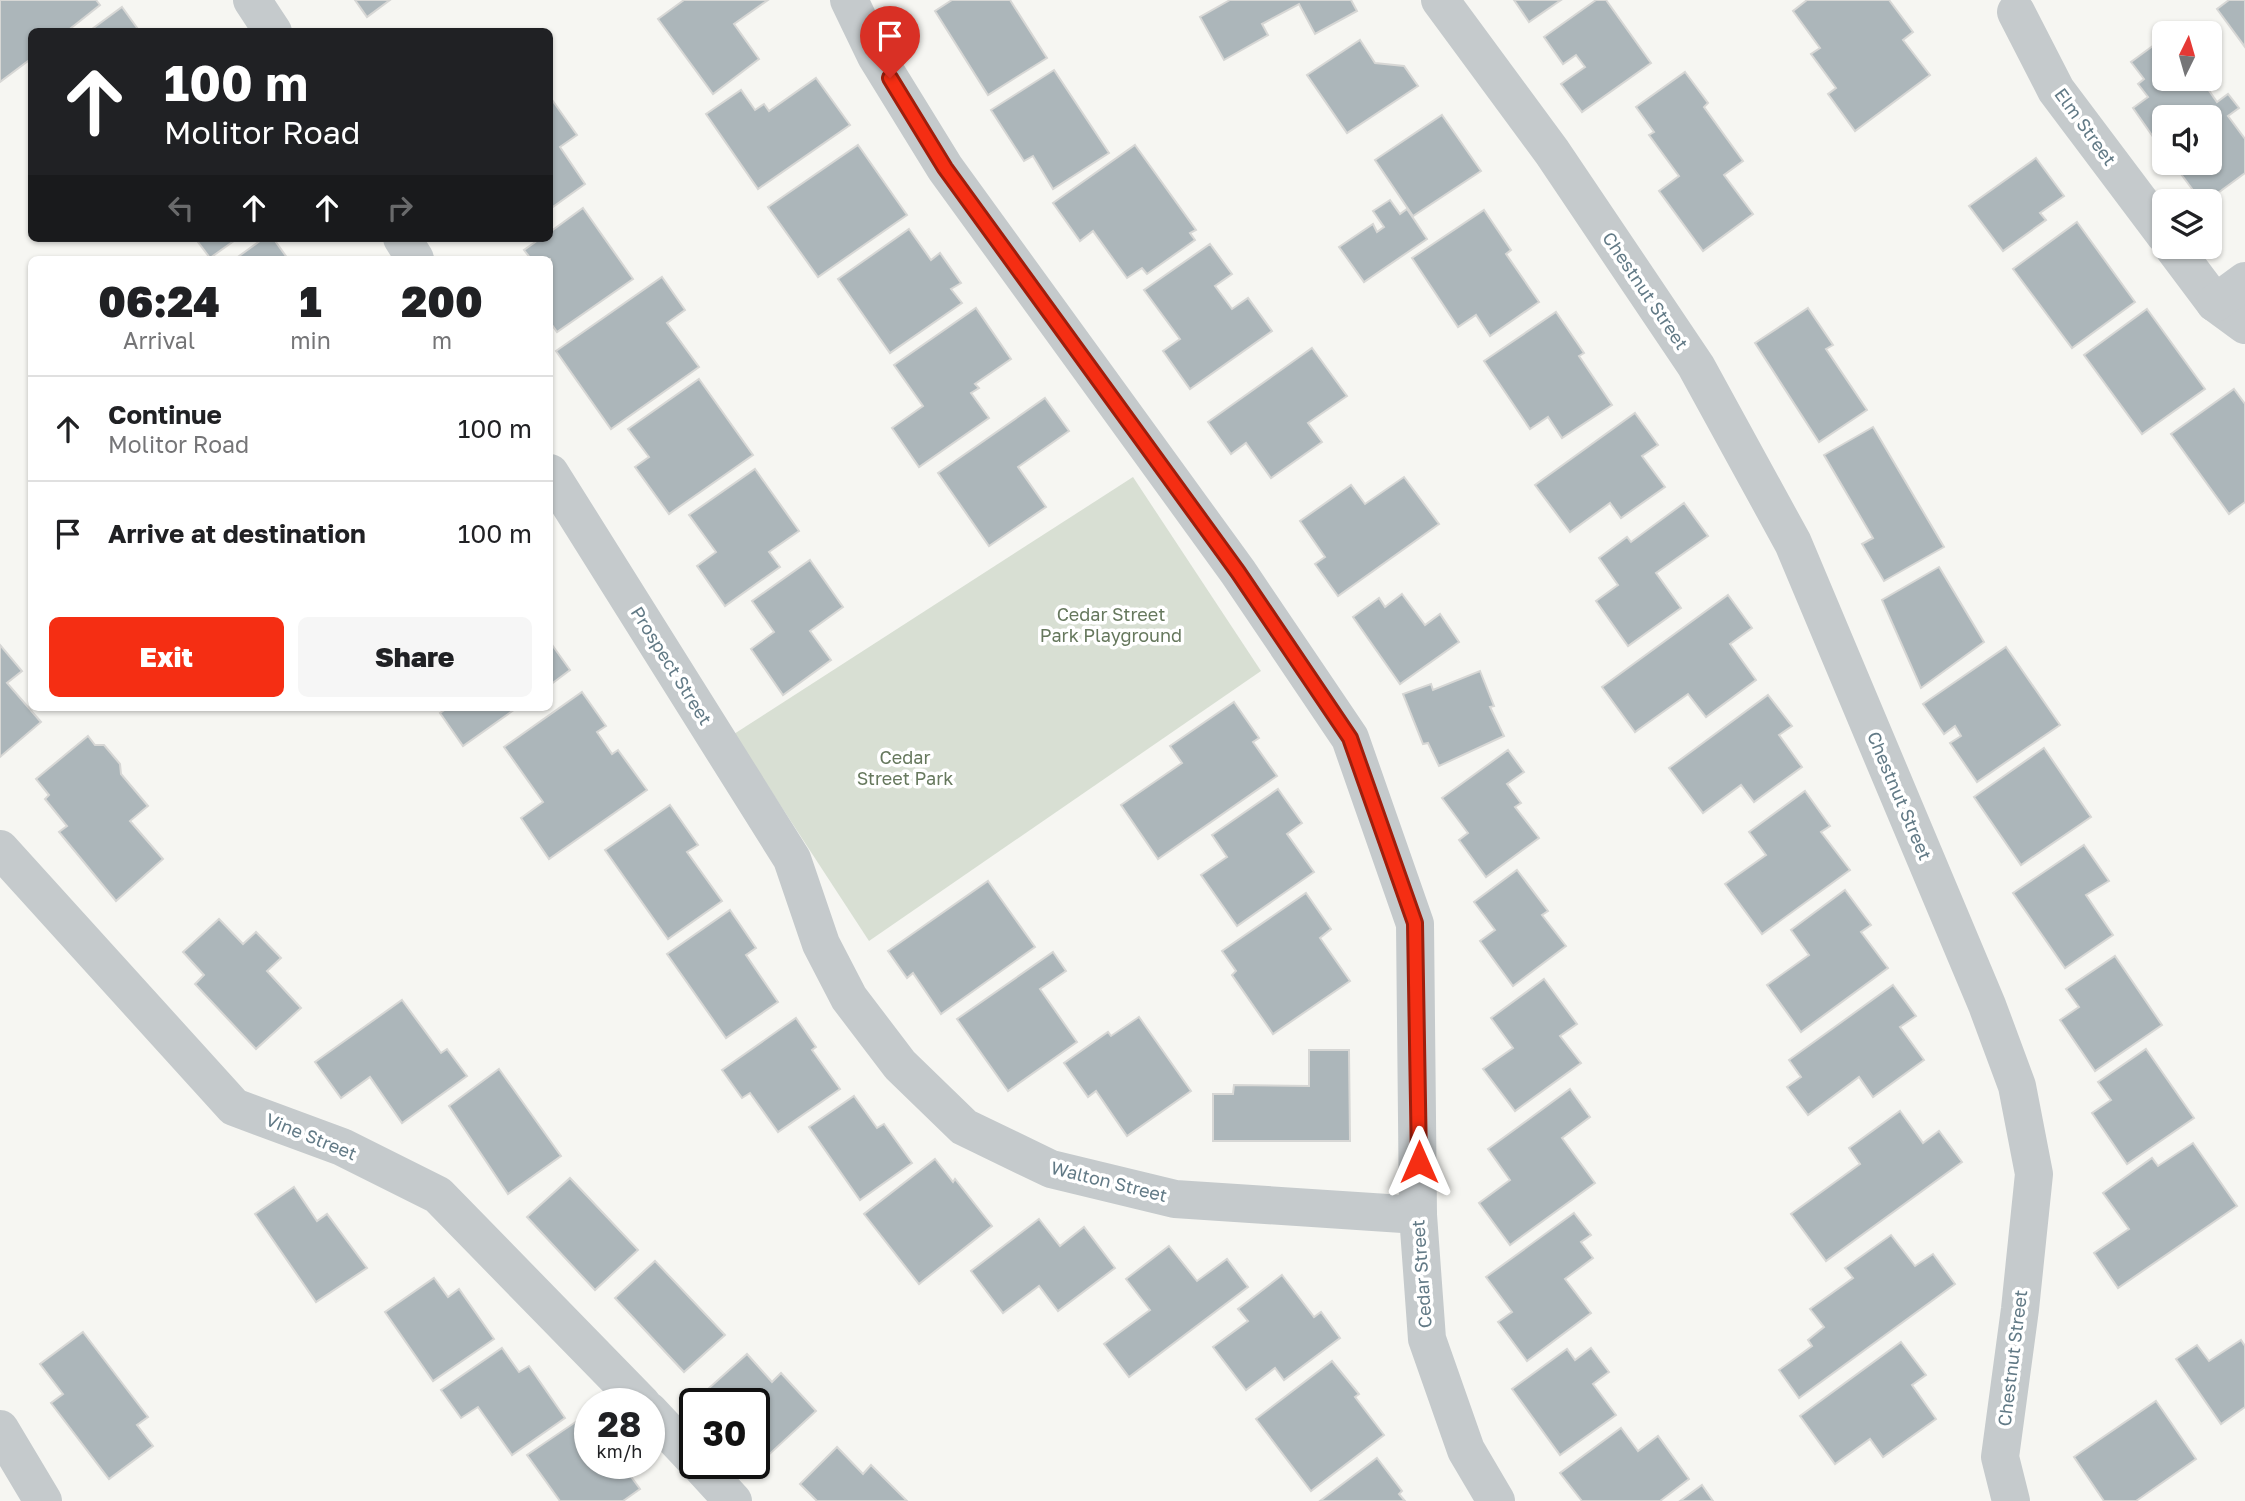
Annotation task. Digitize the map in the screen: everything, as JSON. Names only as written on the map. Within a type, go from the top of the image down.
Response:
[{"type":"street","points":[[252,0],[270,28]]},
{"type":"street","name":"Cedar Street","points":[[849,0],[876,56],[945,168],[1238,572],[1350,738],[1415,923],[1418,1215],[1427,1339],[1466,1450],[1496,1501]]},
{"type":"street","name":"Chestnut Street","points":[[1440,0],[1552,152],[1696,366],[1793,543],[1987,1004],[2017,1086],[2034,1174],[2020,1309],[2000,1457],[2011,1501]]},
{"type":"street","name":"Elm Street","points":[[2016,12],[2056,90],[2152,218]]},
{"type":"street","points":[[2186,259],[2235,303]]},
{"type":"street","name":"Prospect Street","points":[[553,478],[792,859]]},
{"type":"street","name":"Vine Street","points":[[0,849],[234,1107],[342,1147],[438,1195],[626,1388]]},
{"type":"street","name":"Walton Street","points":[[792,859],[821,944],[849,998],[900,1065],[964,1127],[1051,1169],[1175,1199],[1418,1215]]},
{"type":"street","points":[[665,1428],[679,1443]]},
{"type":"street","points":[[0,1429],[43,1501]]},
{"type":"street","points":[[713,1479],[733,1501]]},
{"type":"green space","name":"Cedar Street Park","points":[[1133,477],[1261,671],[869,941],[734,734]]},
{"type":"building","points":[[0,0],[96,0],[100,5],[71,28],[28,28],[28,61],[0,82]]},
{"type":"building","points":[[355,0],[390,0],[367,17]]},
{"type":"building","points":[[684,0],[768,0],[734,24],[759,59],[713,94],[658,19]]},
{"type":"building","points":[[952,0],[1010,0],[1047,58],[988,95],[935,11]]},
{"type":"building","points":[[1230,0],[1351,0],[1357,11],[1315,34],[1299,4],[1262,24],[1268,35],[1224,60],[1200,17]]},
{"type":"building","points":[[1514,0],[1561,0],[1529,22]]},
{"type":"building","points":[[1596,0],[1606,0],[1651,63],[1582,112],[1561,84],[1585,67],[1576,55],[1563,64],[1544,37]]},
{"type":"building","points":[[1807,0],[1889,0],[1913,32],[1903,40],[1930,75],[1855,131],[1828,94],[1836,88],[1811,54],[1820,48],[1793,11]]},
{"type":"building","points":[[2229,0],[2245,0],[2245,47],[2217,9]]},
{"type":"building","points":[[122,7],[137,28],[93,28]]},
{"type":"building","points":[[1360,40],[1375,63],[1404,66],[1418,86],[1347,133],[1307,75]]},
{"type":"building","points":[[2152,47],[2152,91],[2209,91],[2217,102],[2228,94],[2239,108],[2228,116],[2245,139],[2245,173],[2222,190],[2192,189],[2182,175],[2222,175],[2222,105],[2152,105],[2152,135],[2133,108],[2148,97],[2138,84],[2144,79],[2131,62]]},
{"type":"building","points":[[1054,70],[1109,153],[1053,189],[1033,156],[1024,161],[991,110]]},
{"type":"building","points":[[1685,72],[1708,103],[1704,107],[1743,161],[1724,175],[1753,214],[1703,251],[1659,191],[1679,176],[1649,135],[1654,132],[1636,107]]},
{"type":"building","points":[[816,78],[850,125],[758,189],[706,114],[741,90],[755,110],[764,104],[769,111]]},
{"type":"building","points":[[553,101],[577,135],[560,147],[585,184],[553,207]]},
{"type":"building","points":[[1442,115],[1481,171],[1413,216],[1375,160]]},
{"type":"building","points":[[858,145],[907,215],[818,277],[768,207]]},
{"type":"building","points":[[1135,145],[1196,230],[1190,233],[1195,240],[1147,274],[1142,268],[1127,278],[1093,231],[1080,241],[1053,203]]},
{"type":"building","points":[[2036,158],[2064,196],[2040,213],[2046,220],[2003,251],[1969,206]]},
{"type":"building","points":[[1390,200],[1400,214],[1407,209],[1427,239],[1364,282],[1339,247],[1373,224],[1377,232],[1384,227],[1373,211]]},
{"type":"building","points":[[583,208],[633,279],[557,332],[553,326],[553,256],[529,256],[524,250],[535,242],[553,242],[553,230]]},
{"type":"building","points":[[1484,210],[1511,250],[1506,254],[1539,302],[1490,336],[1476,315],[1458,327],[1412,258]]},
{"type":"building","points":[[2077,222],[2135,302],[2072,348],[2013,269]]},
{"type":"building","points":[[909,229],[931,260],[940,253],[961,283],[951,289],[962,303],[890,353],[838,279]]},
{"type":"building","points":[[198,242],[232,242],[213,256],[208,256]]},
{"type":"building","points":[[258,242],[276,242],[286,256],[239,256]]},
{"type":"building","points":[[1210,244],[1232,274],[1215,286],[1232,309],[1248,298],[1272,331],[1190,389],[1163,351],[1180,339],[1144,290]]},
{"type":"building","points":[[662,277],[685,310],[667,323],[699,367],[611,429],[556,351]]},
{"type":"building","points":[[976,308],[1011,359],[975,384],[979,388],[971,393],[989,418],[919,467],[892,428],[923,406],[894,365]]},
{"type":"building","points":[[1808,308],[1833,345],[1826,349],[1867,410],[1819,442],[1755,343]]},
{"type":"building","points":[[2147,309],[2205,389],[2142,434],[2084,355]]},
{"type":"building","points":[[1556,312],[1584,353],[1579,356],[1612,405],[1562,438],[1548,417],[1530,429],[1484,361]]},
{"type":"building","points":[[1312,348],[1347,396],[1308,423],[1322,442],[1271,478],[1246,443],[1231,454],[1208,422]]},
{"type":"building","points":[[699,379],[753,455],[669,514],[635,467],[649,457],[628,429]]},
{"type":"building","points":[[2234,389],[2245,404],[2245,502],[2229,514],[2171,434]]},
{"type":"building","points":[[1045,398],[1069,431],[1018,467],[1046,507],[989,546],[938,473]]},
{"type":"building","points":[[1635,413],[1658,445],[1642,456],[1665,487],[1621,518],[1610,503],[1570,532],[1535,485]]},
{"type":"building","points":[[1873,427],[1944,547],[1884,581],[1862,544],[1873,538],[1824,455]]},
{"type":"building","points":[[755,469],[799,531],[769,552],[780,567],[725,606],[697,566],[716,552],[689,515]]},
{"type":"building","points":[[1404,477],[1439,524],[1338,596],[1315,564],[1325,557],[1300,521],[1351,485],[1365,504]]},
{"type":"building","points":[[1684,503],[1708,536],[1656,573],[1681,608],[1628,646],[1596,601],[1618,585],[1599,558],[1627,537],[1631,542]]},
{"type":"building","points":[[810,560],[843,607],[810,631],[831,660],[783,695],[751,649],[774,632],[752,601]]},
{"type":"building","points":[[1939,567],[1984,642],[1921,688],[1882,600]]},
{"type":"building","points":[[1402,594],[1425,625],[1440,614],[1459,642],[1400,684],[1353,617],[1379,598],[1385,607]]},
{"type":"building","points":[[1728,595],[1752,628],[1730,644],[1756,680],[1706,717],[1688,694],[1635,732],[1602,687]]},
{"type":"building","points":[[0,645],[22,671],[7,683],[28,707],[28,711],[31,711],[41,722],[0,757]]},
{"type":"building","points":[[553,646],[570,670],[553,683]]},
{"type":"building","points":[[2006,647],[2060,725],[1977,782],[1950,743],[1961,736],[1955,726],[1944,734],[1923,704]]},
{"type":"building","points":[[1480,671],[1494,706],[1490,707],[1504,736],[1439,766],[1428,743],[1423,744],[1403,694],[1431,684],[1433,690]]},
{"type":"building","points":[[582,692],[606,726],[597,732],[612,754],[618,750],[647,790],[549,859],[521,818],[543,802],[504,747]]},
{"type":"building","points":[[1768,695],[1792,726],[1779,735],[1802,767],[1754,802],[1741,785],[1703,813],[1669,768]]},
{"type":"building","points":[[1234,702],[1259,738],[1253,742],[1277,776],[1158,859],[1121,805],[1182,763],[1170,746]]},
{"type":"building","points":[[443,711],[512,711],[463,746],[440,713]]},
{"type":"building","points":[[88,736],[95,745],[104,745],[120,764],[121,774],[148,806],[130,821],[163,859],[116,901],[59,832],[67,826],[45,799],[49,795],[36,779]]},
{"type":"building","points":[[2044,748],[2091,817],[2021,865],[1974,797]]},
{"type":"building","points":[[1508,750],[1524,772],[1507,784],[1521,803],[1515,807],[1539,838],[1486,877],[1459,840],[1468,833],[1442,798]]},
{"type":"building","points":[[1278,789],[1302,823],[1287,834],[1314,872],[1237,926],[1201,875],[1227,857],[1212,835]]},
{"type":"building","points":[[1805,791],[1830,826],[1821,832],[1850,870],[1762,934],[1725,884],[1766,855],[1749,832]]},
{"type":"building","points":[[670,805],[698,845],[687,852],[722,901],[668,939],[605,850]]},
{"type":"building","points":[[2084,845],[2109,881],[2086,895],[2113,935],[2065,968],[2013,893]]},
{"type":"building","points":[[1517,870],[1548,911],[1542,915],[1566,946],[1513,986],[1480,941],[1495,930],[1474,902]]},
{"type":"building","points":[[988,881],[1035,947],[941,1014],[913,973],[907,978],[888,951]]},
{"type":"building","points":[[1845,890],[1871,925],[1861,932],[1888,968],[1801,1032],[1767,985],[1809,955],[1791,930]]},
{"type":"building","points":[[1306,893],[1331,929],[1320,938],[1350,981],[1273,1034],[1232,975],[1236,971],[1222,951]]},
{"type":"building","points":[[730,910],[756,948],[746,955],[778,1002],[726,1038],[667,954]]},
{"type":"building","points":[[219,919],[243,944],[256,932],[281,958],[267,971],[301,1008],[256,1049],[195,984],[204,975],[183,952]]},
{"type":"building","points":[[1053,952],[1066,971],[1040,989],[1077,1042],[1008,1091],[957,1019]]},
{"type":"building","points":[[2115,956],[2162,1025],[2095,1071],[2060,1020],[2079,1007],[2066,989]]},
{"type":"building","points":[[1544,979],[1577,1024],[1560,1036],[1581,1063],[1515,1111],[1483,1069],[1513,1048],[1491,1018]]},
{"type":"building","points":[[1893,985],[1916,1016],[1900,1027],[1924,1060],[1873,1097],[1859,1077],[1808,1115],[1787,1087],[1801,1077],[1789,1060]]},
{"type":"building","points":[[402,1000],[441,1053],[447,1049],[467,1076],[402,1123],[370,1077],[341,1098],[315,1062]]},
{"type":"building","points":[[1139,1017],[1191,1091],[1127,1136],[1096,1091],[1088,1097],[1064,1063],[1108,1032],[1111,1036]]},
{"type":"building","points":[[796,1018],[816,1047],[812,1050],[840,1089],[778,1132],[750,1093],[742,1098],[722,1070]]},
{"type":"building","points":[[2146,1049],[2194,1118],[2127,1164],[2092,1113],[2111,1100],[2098,1082]]},
{"type":"building","points":[[1309,1050],[1349,1050],[1350,1141],[1213,1141],[1213,1094],[1233,1094],[1234,1085],[1309,1086]]},
{"type":"building","points":[[499,1069],[561,1156],[508,1194],[449,1106]]},
{"type":"building","points":[[1570,1089],[1590,1117],[1562,1138],[1595,1183],[1510,1245],[1479,1203],[1510,1180],[1488,1149]]},
{"type":"building","points":[[854,1096],[877,1128],[884,1124],[912,1163],[860,1200],[809,1127]]},
{"type":"building","points":[[1900,1111],[1923,1143],[1939,1131],[1962,1162],[1826,1261],[1791,1214],[1860,1164],[1849,1148]]},
{"type":"building","points":[[2193,1143],[2237,1206],[2118,1288],[2094,1253],[2129,1229],[2103,1193],[2152,1158],[2158,1166]]},
{"type":"building","points":[[935,1159],[953,1182],[955,1179],[992,1226],[919,1284],[864,1214]]},
{"type":"building","points":[[570,1178],[638,1250],[595,1290],[527,1217]]},
{"type":"building","points":[[294,1187],[317,1221],[327,1214],[367,1268],[316,1302],[255,1214]]},
{"type":"building","points":[[1574,1213],[1591,1235],[1581,1242],[1593,1258],[1565,1279],[1591,1313],[1527,1361],[1498,1322],[1512,1312],[1486,1277]]},
{"type":"building","points":[[1039,1219],[1060,1246],[1084,1227],[1115,1268],[1058,1311],[1039,1286],[1003,1313],[971,1271]]},
{"type":"building","points":[[1891,1235],[1915,1266],[1933,1254],[1955,1284],[1799,1398],[1779,1370],[1812,1346],[1808,1340],[1824,1327],[1810,1309],[1853,1278],[1845,1268]]},
{"type":"building","points":[[1169,1246],[1197,1281],[1227,1259],[1248,1287],[1129,1377],[1104,1344],[1150,1310],[1126,1279]]},
{"type":"building","points":[[655,1261],[725,1335],[684,1372],[615,1298]]},
{"type":"building","points":[[1282,1275],[1314,1317],[1321,1312],[1340,1338],[1284,1380],[1275,1368],[1246,1390],[1213,1347],[1248,1321],[1238,1309]]},
{"type":"building","points":[[434,1278],[448,1297],[459,1289],[494,1339],[433,1381],[385,1312]]},
{"type":"building","points":[[83,1332],[148,1417],[137,1425],[153,1446],[109,1479],[51,1403],[63,1394],[40,1364]]},
{"type":"building","points":[[2241,1340],[2245,1346],[2245,1407],[2221,1424],[2176,1359],[2197,1345],[2209,1361]]},
{"type":"building","points":[[1901,1342],[1926,1375],[1912,1385],[1936,1419],[1883,1457],[1870,1439],[1835,1464],[1800,1416]]},
{"type":"building","points":[[502,1348],[519,1372],[529,1366],[565,1418],[512,1455],[478,1407],[461,1418],[441,1390]]},
{"type":"building","points":[[1591,1348],[1609,1372],[1593,1384],[1616,1415],[1560,1455],[1512,1389],[1567,1349],[1575,1360]]},
{"type":"building","points":[[747,1354],[772,1382],[781,1373],[816,1411],[770,1454],[770,1388],[709,1388]]},
{"type":"building","points":[[1332,1361],[1359,1394],[1355,1397],[1384,1435],[1311,1491],[1256,1419]]},
{"type":"building","points":[[2156,1401],[2196,1459],[2136,1501],[2104,1501],[2074,1457]]},
{"type":"building","points":[[574,1423],[574,1479],[633,1479],[640,1489],[623,1501],[560,1501],[527,1455]]},
{"type":"building","points":[[1621,1428],[1638,1451],[1658,1436],[1689,1479],[1660,1501],[1582,1501],[1560,1473]]},
{"type":"building","points":[[837,1447],[863,1474],[871,1465],[907,1501],[817,1501],[800,1484]]},
{"type":"building","points":[[1377,1458],[1402,1491],[1399,1494],[1405,1501],[1320,1501]]},
{"type":"building","points":[[1702,1485],[1713,1501],[1680,1501]]},
{"type":"route","points":[[890,78],[945,168],[1238,572],[1350,738],[1415,923],[1419,1162]]},
{"type":"park label","name":"Cedar Street Park Playground","points":[[1111,625]]}]
